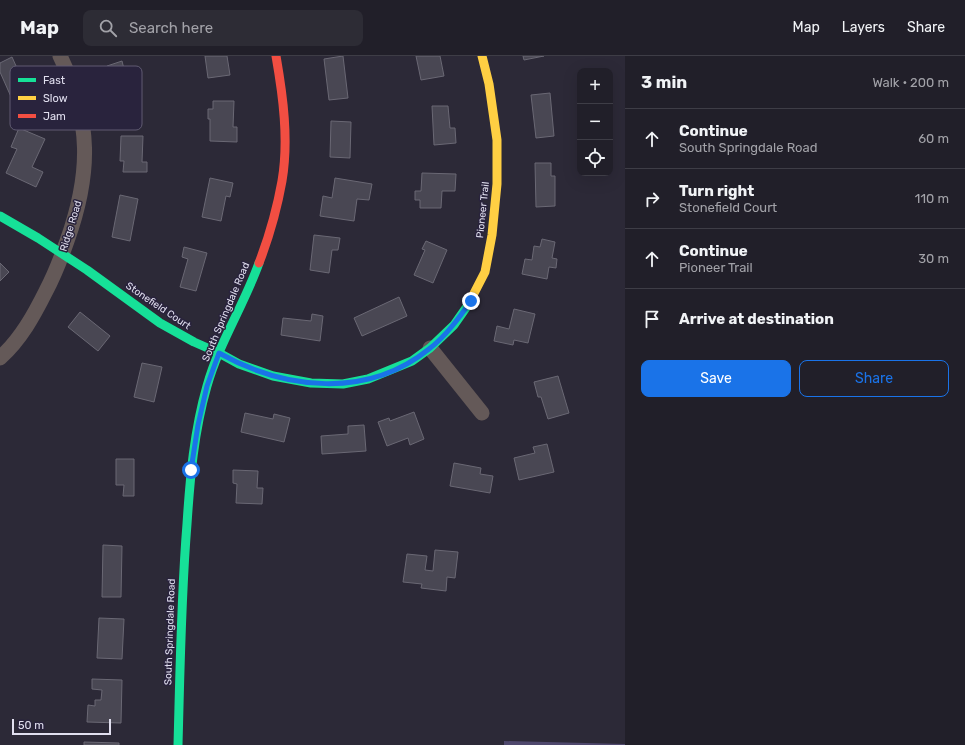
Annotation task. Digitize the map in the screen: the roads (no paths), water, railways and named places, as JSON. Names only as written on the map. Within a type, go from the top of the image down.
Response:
[{"type":"street","name":"Ridge Road","points":[[60,56],[65,66]]},
{"type":"street","name":"South Springdale Road","points":[[178,745],[183,577],[191,470],[198,425],[207,386],[219,353],[255,274],[270,233],[282,180],[285,134],[282,88],[276,56]]},
{"type":"street","name":"Pioneer Trail","points":[[430,348],[454,325],[471,301],[485,272],[492,235],[497,184],[497,140],[489,84],[482,56]]},
{"type":"street","name":"Ridge Road","points":[[0,358],[20,336],[35,312],[53,278],[63,254],[79,205],[85,166],[84,130]]},
{"type":"street","name":"Stonefield Court","points":[[0,216],[63,254],[160,323],[194,342],[239,364],[274,376],[311,383],[343,384],[368,379],[395,369],[412,361],[430,348]]},
{"type":"street","points":[[430,348],[482,413]]}]
